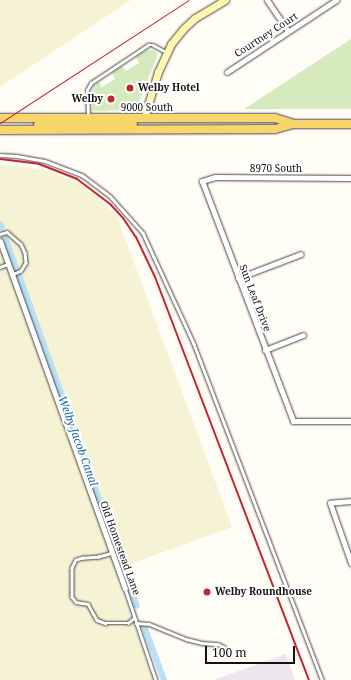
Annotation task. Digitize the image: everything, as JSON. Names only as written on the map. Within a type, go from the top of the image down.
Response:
[{"type":"main road","points":[[14,130],[38,125],[138,123],[144,118],[167,52],[177,36],[189,24],[225,0]]},
{"type":"main road","name":"9000 South","points":[[0,118],[275,118],[294,124]]},
{"type":"main road","name":"9000 South","points":[[0,130],[275,129],[294,124],[351,124]]},
{"type":"street","points":[[267,0],[288,31]]},
{"type":"street","name":"Courtney Court","points":[[227,72],[336,0]]},
{"type":"street","name":"8970 South","points":[[202,181],[215,177],[351,178]]},
{"type":"street","name":"Sun Leaf Drive","points":[[202,181],[293,421],[351,421]]},
{"type":"street","name":"Old Homestead Lane","points":[[0,241],[125,588]]},
{"type":"street","points":[[238,278],[301,254]]},
{"type":"street","points":[[265,350],[303,335]]},
{"type":"street","points":[[351,501],[330,504],[351,563]]},
{"type":"lane","points":[[88,118],[89,84],[148,45],[153,45],[167,52]]},
{"type":"lane","points":[[0,155],[17,156],[45,161],[82,175],[110,196],[127,213],[143,233],[194,344],[322,680]]},
{"type":"lane","points":[[0,234],[7,232],[21,244],[25,253],[26,263],[21,271],[12,275]]},
{"type":"lane","points":[[0,267],[8,264]]},
{"type":"lane","points":[[113,554],[76,560],[72,568],[72,597],[76,602],[88,604],[97,620],[105,623],[128,623],[134,618]]},
{"type":"lane","name":"Old Homestead Lane","points":[[125,588],[156,680]]},
{"type":"lane","points":[[136,623],[149,624],[186,639],[202,643],[218,644],[224,647]]},
{"type":"shaded area","points":[[0,0],[131,0],[0,87]]},
{"type":"shaded area","points":[[0,164],[46,170],[80,184],[116,214],[232,527],[114,570],[153,680],[0,680]]},
{"type":"shaded area","points":[[286,654],[295,680],[214,680]]},
{"type":"green space","points":[[351,39],[351,109],[244,109]]},
{"type":"green space","points":[[147,50],[153,50],[158,54],[137,107],[131,110],[92,111],[93,86],[99,82],[102,87],[115,79],[112,73],[122,66],[126,71],[139,63],[136,57]]},
{"type":"waterway","name":"Welby Jacob Canal","points":[[0,224],[2,228]]},
{"type":"waterway","name":"Welby Jacob Canal","points":[[5,238],[16,269]]},
{"type":"waterway","name":"Welby Jacob Canal","points":[[19,275],[137,606]]},
{"type":"waterway","name":"Welby Jacob Canal","points":[[144,626],[164,680]]},
{"type":"tram line","points":[[0,123],[189,0]]},
{"type":"railway","points":[[0,159],[39,164],[77,179],[110,204],[123,218],[136,237],[155,277],[309,680]]},
{"type":"place","name":"Welby Hotel","points":[[130,88]]},
{"type":"place","name":"Welby","points":[[111,99]]},
{"type":"place","name":"Welby Roundhouse","points":[[207,592]]}]
